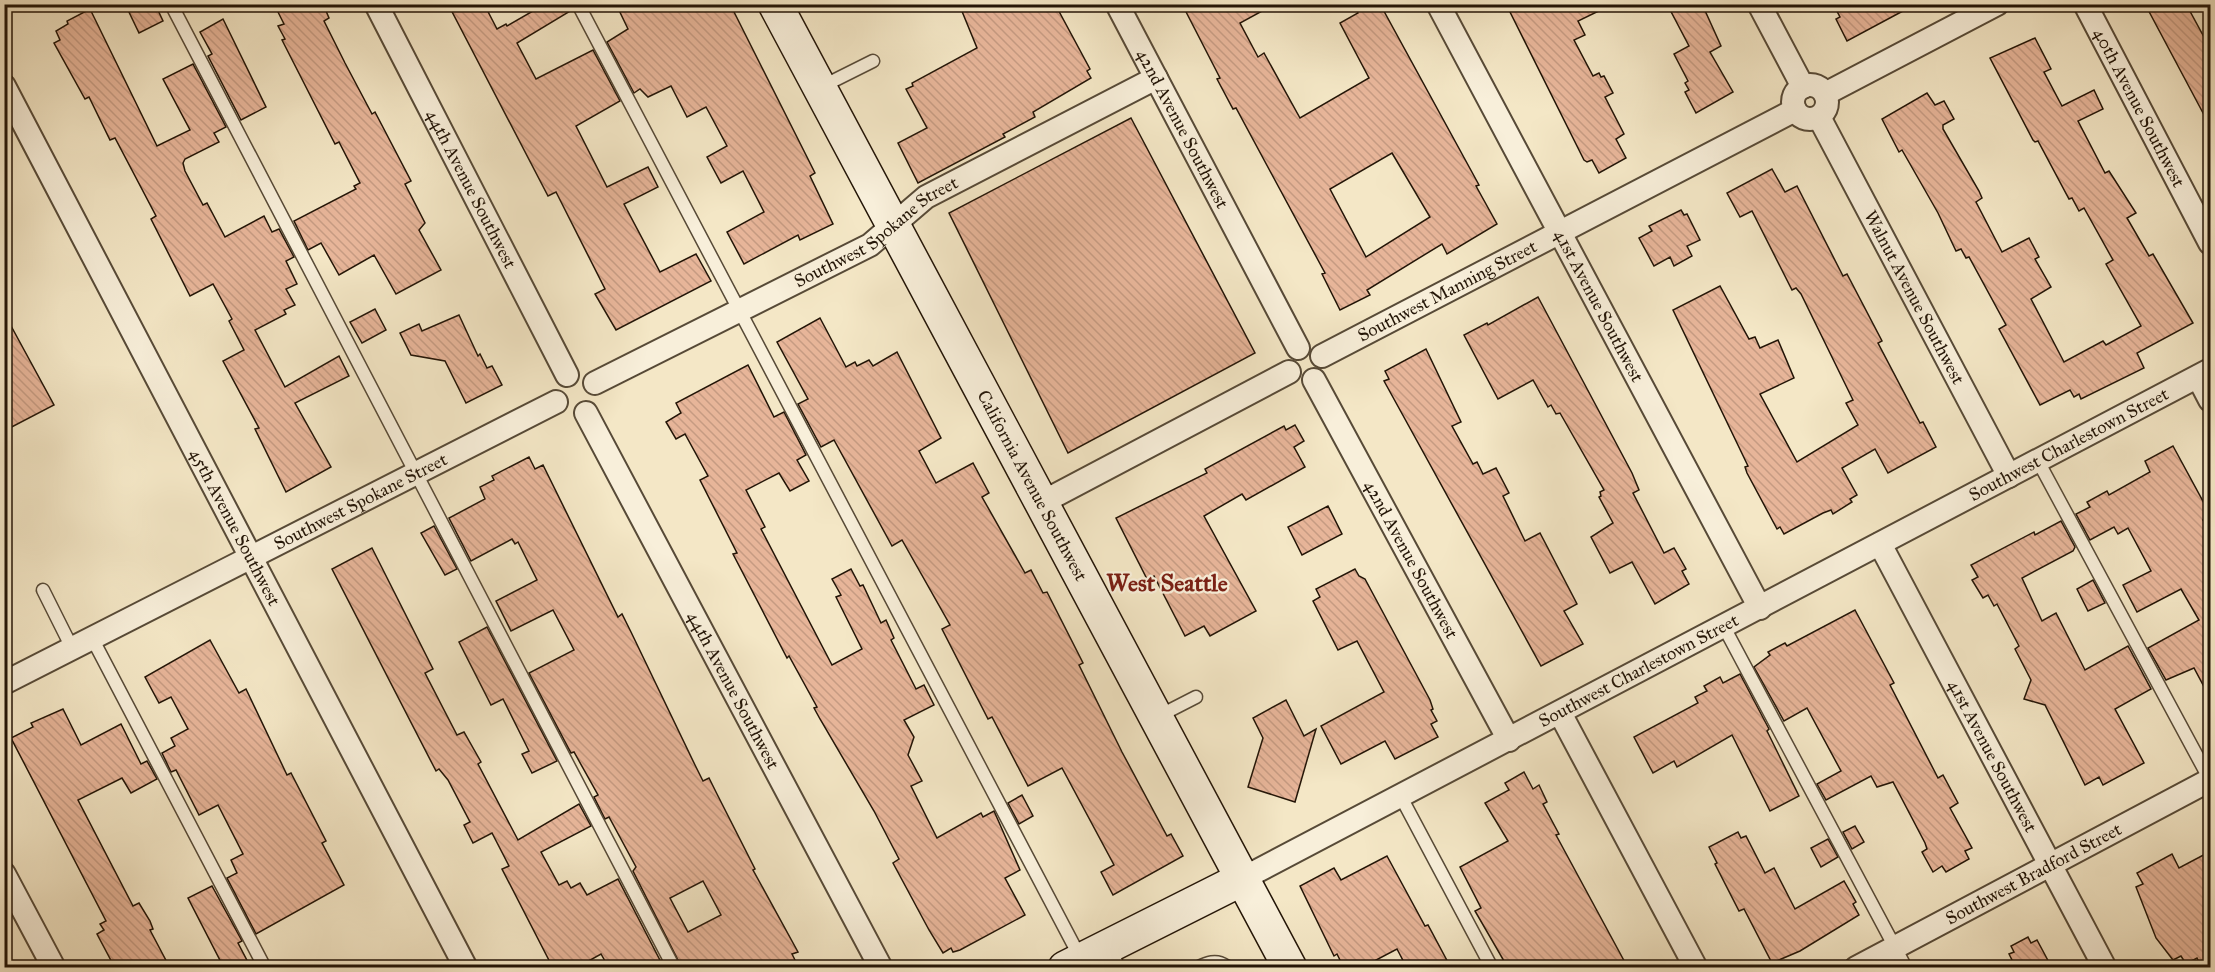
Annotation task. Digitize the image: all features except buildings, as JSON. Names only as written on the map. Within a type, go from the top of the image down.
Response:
[{"type":"main road","name":"California Avenue Southwest","points":[[775,4],[1290,968]]},
{"type":"main road","name":"Southwest Charlestown Street","points":[[1092,962],[1242,879]]},
{"type":"street","name":"44th Avenue Southwest","points":[[376,4],[567,375]]},
{"type":"street","name":"42nd Avenue Southwest","points":[[1117,4],[1298,348]]},
{"type":"street","name":"41st Avenue Southwest","points":[[1438,4],[1760,608]]},
{"type":"street","points":[[1759,4],[1803,87]]},
{"type":"street","points":[[1825,94],[1997,4]]},
{"type":"street","name":"40th Avenue Southwest","points":[[2085,4],[2211,243]]},
{"type":"street","name":"Southwest Spokane Street","points":[[595,383],[870,245],[926,197],[1156,78]]},
{"type":"street","points":[[1814,85],[1825,94],[1827,108],[1819,117],[1804,119],[1795,110],[1795,95],[1803,87],[1814,85]]},
{"type":"street","name":"45th Avenue Southwest","points":[[4,86],[466,968]]},
{"type":"street","name":"Southwest Manning Street","points":[[1322,356],[1795,110]]},
{"type":"street","name":"Walnut Avenue Southwest","points":[[1819,117],[2009,476]]},
{"type":"street","points":[[1298,348],[1314,348],[1322,356],[1323,370],[1314,380],[1300,381],[1290,372],[1288,358],[1298,348]]},
{"type":"street","points":[[1041,503],[1290,372]]},
{"type":"street","points":[[578,373],[585,375],[595,383],[597,400],[586,413],[571,415],[556,402],[555,389],[567,375],[578,373]]},
{"type":"street","points":[[2204,373],[2211,400]]},
{"type":"street","name":"Southwest Charlestown Street","points":[[1242,879],[2204,373]]},
{"type":"street","name":"42nd Avenue Southwest","points":[[1314,380],[1509,740]]},
{"type":"street","name":"Southwest Spokane Street","points":[[4,683],[556,402]]},
{"type":"street","name":"44th Avenue Southwest","points":[[586,413],[881,968]]},
{"type":"street","name":"41st Avenue Southwest","points":[[1880,544],[2105,968]]},
{"type":"street","points":[[1560,713],[1696,968]]},
{"type":"street","name":"Southwest Bradford Street","points":[[1856,968],[2211,780]]},
{"type":"street","points":[[4,874],[54,968]]},
{"type":"lane","points":[[171,4],[414,475],[674,968]]},
{"type":"lane","points":[[578,4],[738,311],[1092,962]]},
{"type":"lane","points":[[820,88],[873,61]]},
{"type":"lane","points":[[2038,461],[2211,780]]},
{"type":"lane","points":[[43,590],[72,648]]},
{"type":"lane","points":[[1724,627],[1906,968]]},
{"type":"lane","points":[[92,638],[265,968]]},
{"type":"lane","points":[[1156,718],[1196,697]]},
{"type":"lane","points":[[1401,797],[1492,968]]},
{"type":"lane","points":[[1197,968],[1210,962],[1221,962],[1226,966]]},
{"type":"district","name":"West Seattle","points":[[1167,583]]}]
